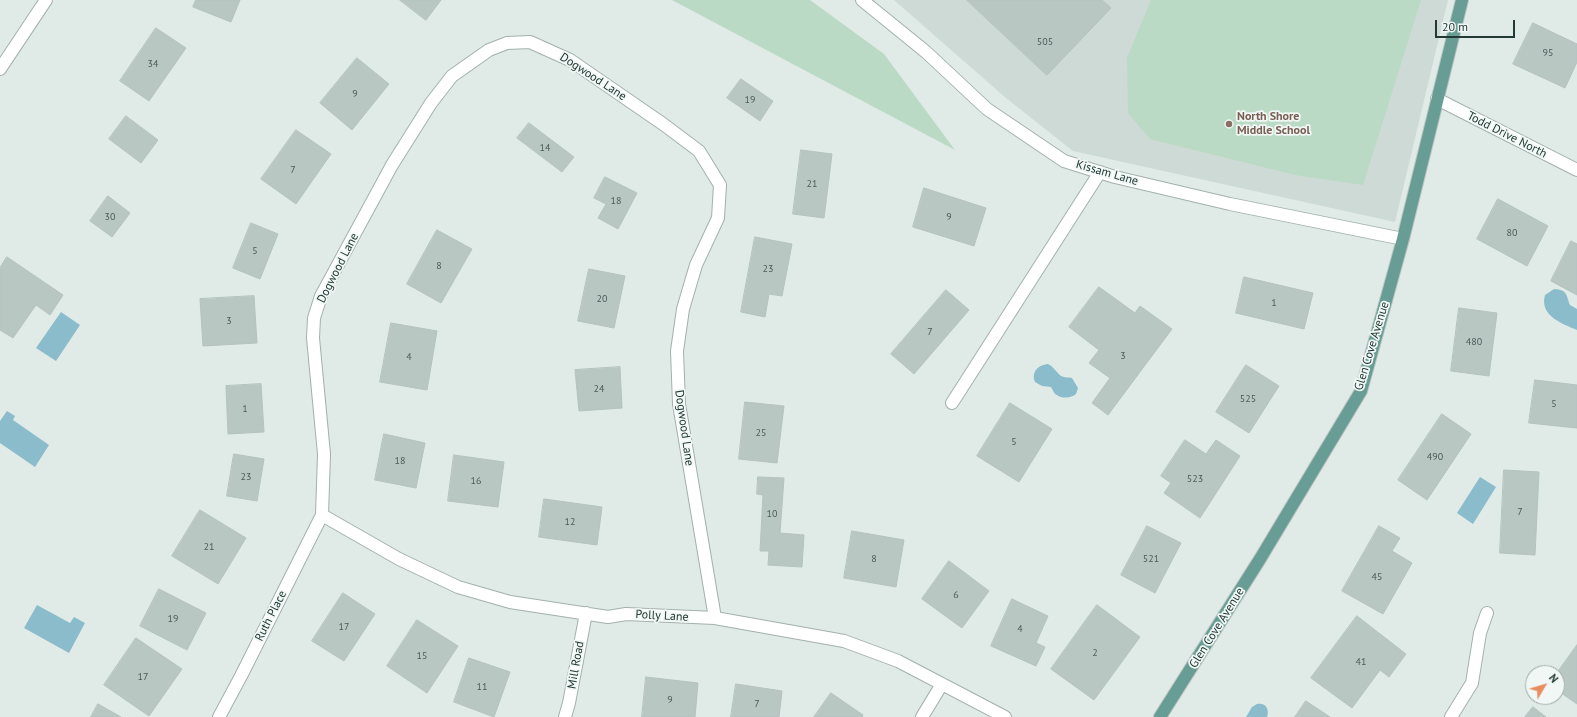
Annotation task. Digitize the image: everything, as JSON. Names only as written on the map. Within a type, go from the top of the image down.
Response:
[{"type":"main road","name":"Glen Cove Avenue","points":[[1160,717],[1260,559],[1361,390],[1403,239],[1462,0]]},
{"type":"street","points":[[0,69],[46,0]]},
{"type":"street","name":"Kissam Lane","points":[[862,0],[926,52],[987,109],[1064,161],[1100,172],[1230,204],[1403,239]]},
{"type":"street","name":"Dogwood Lane","points":[[322,515],[324,454],[313,338],[314,318],[321,296],[392,165],[431,103],[452,76],[489,50],[507,43],[530,42],[570,60],[663,124],[698,151],[720,186],[718,218],[696,265],[684,309],[677,351],[679,404],[716,618]]},
{"type":"street","name":"Todd Drive North","points":[[1437,99],[1577,170]]},
{"type":"street","points":[[952,403],[1100,172]]},
{"type":"street","name":"Polly Lane","points":[[322,515],[399,559],[458,587],[510,602],[608,617],[626,614],[716,618],[844,641],[898,661],[1005,717]]},
{"type":"street","name":"Ruth Place","points":[[219,717],[322,515]]},
{"type":"street","name":"Mill Road","points":[[565,717],[586,613]]},
{"type":"street","points":[[1451,717],[1472,683],[1480,633],[1487,613]]},
{"type":"street","points":[[922,717],[942,684]]},
{"type":"shaded area","name":"North Shore Middle School","points":[[894,0],[1448,0],[1395,222],[1073,151],[1006,98]]},
{"type":"green space","points":[[672,0],[810,0],[884,54],[955,150]]},
{"type":"green space","points":[[1151,0],[1421,0],[1363,185],[1295,175],[1150,139],[1128,113],[1127,58]]},
{"type":"water","points":[[1554,289],[1564,292],[1570,305],[1577,309],[1577,330],[1559,322],[1549,314],[1544,302],[1545,295]]},
{"type":"water","points":[[61,312],[80,325],[56,361],[36,348]]},
{"type":"water","points":[[1048,364],[1061,376],[1072,378],[1078,388],[1076,394],[1070,397],[1062,397],[1055,394],[1051,387],[1042,386],[1035,382],[1034,375],[1038,367]]},
{"type":"water","points":[[7,411],[15,416],[13,420],[49,445],[35,467],[0,443],[0,421]]},
{"type":"water","points":[[1480,477],[1496,487],[1473,524],[1457,513]]},
{"type":"water","points":[[37,605],[70,623],[74,617],[85,623],[69,653],[24,628]]},
{"type":"water","points":[[1257,704],[1262,704],[1266,707],[1268,711],[1267,717],[1246,717],[1252,707]]},
{"type":"building","points":[[196,0],[240,0],[231,22],[193,7]]},
{"type":"building","points":[[400,0],[441,0],[426,20]]},
{"type":"building","points":[[967,0],[1102,0],[1111,8],[1047,75]]},
{"type":"building","points":[[1533,23],[1577,44],[1577,62],[1565,88],[1513,64]]},
{"type":"building","points":[[156,28],[186,48],[149,101],[120,81]]},
{"type":"building","points":[[357,58],[389,84],[352,130],[320,103]]},
{"type":"building","points":[[741,79],[773,101],[760,121],[727,98]]},
{"type":"building","points":[[126,116],[158,140],[141,163],[109,139]]},
{"type":"building","points":[[529,123],[574,157],[562,172],[517,138]]},
{"type":"building","points":[[296,130],[331,154],[296,204],[261,179]]},
{"type":"building","points":[[801,150],[832,154],[824,218],[793,214]]},
{"type":"building","points":[[605,177],[637,193],[618,229],[598,218],[606,204],[594,198]]},
{"type":"building","points":[[924,188],[986,208],[974,246],[913,227]]},
{"type":"building","points":[[108,196],[130,213],[112,237],[90,221]]},
{"type":"building","points":[[1498,199],[1548,226],[1527,266],[1477,239]]},
{"type":"building","points":[[251,223],[278,234],[260,279],[233,268]]},
{"type":"building","points":[[437,230],[472,249],[441,303],[407,284]]},
{"type":"building","points":[[755,237],[792,244],[782,296],[769,294],[765,317],[741,312]]},
{"type":"building","points":[[1571,241],[1577,244],[1577,295],[1551,281]]},
{"type":"building","points":[[7,257],[63,295],[50,315],[36,305],[13,338],[0,330],[0,268]]},
{"type":"building","points":[[589,269],[625,276],[614,328],[578,321]]},
{"type":"building","points":[[1244,277],[1313,293],[1304,329],[1236,313]]},
{"type":"building","points":[[1099,287],[1135,313],[1140,306],[1172,329],[1108,415],[1092,403],[1110,378],[1089,363],[1099,350],[1069,327]]},
{"type":"building","points":[[946,290],[969,310],[914,374],[891,354]]},
{"type":"building","points":[[254,296],[257,343],[203,346],[200,299]]},
{"type":"building","points":[[1459,308],[1497,313],[1489,376],[1451,371]]},
{"type":"building","points":[[391,323],[437,331],[427,390],[380,382]]},
{"type":"building","points":[[1246,365],[1279,386],[1249,433],[1216,412]]},
{"type":"building","points":[[620,367],[622,408],[579,411],[575,370]]},
{"type":"building","points":[[1535,380],[1577,385],[1577,428],[1529,423]]},
{"type":"building","points":[[261,384],[264,432],[228,434],[226,386]]},
{"type":"building","points":[[745,402],[784,406],[777,463],[739,459]]},
{"type":"building","points":[[1010,403],[1052,429],[1019,482],[977,456]]},
{"type":"building","points":[[1442,414],[1471,434],[1427,500],[1398,480]]},
{"type":"building","points":[[384,434],[425,443],[416,488],[375,480]]},
{"type":"building","points":[[1185,440],[1206,454],[1216,440],[1240,456],[1200,518],[1164,493],[1171,483],[1161,476]]},
{"type":"building","points":[[234,454],[264,459],[257,501],[227,496]]},
{"type":"building","points":[[454,455],[504,462],[498,507],[448,501]]},
{"type":"building","points":[[1504,470],[1539,472],[1535,555],[1500,553]]},
{"type":"building","points":[[758,477],[784,478],[780,533],[804,535],[802,567],[768,565],[769,551],[760,551],[763,495],[757,494]]},
{"type":"building","points":[[544,499],[602,507],[597,545],[539,537]]},
{"type":"building","points":[[200,510],[246,538],[218,584],[172,556]]},
{"type":"building","points":[[1147,526],[1181,543],[1155,593],[1121,575]]},
{"type":"building","points":[[1379,526],[1400,538],[1392,551],[1412,563],[1383,614],[1342,591]]},
{"type":"building","points":[[852,531],[904,540],[896,587],[844,578]]},
{"type":"building","points":[[949,561],[989,591],[962,628],[922,599]]},
{"type":"building","points":[[159,589],[206,613],[187,650],[140,626]]},
{"type":"building","points":[[343,593],[375,614],[344,661],[312,641]]},
{"type":"building","points":[[1012,599],[1048,616],[1036,643],[1045,647],[1036,666],[991,646]]},
{"type":"building","points":[[1097,605],[1140,637],[1094,700],[1051,669]]},
{"type":"building","points":[[1357,616],[1406,654],[1389,677],[1380,670],[1352,708],[1311,678]]},
{"type":"building","points":[[417,620],[458,646],[427,693],[387,666]]},
{"type":"building","points":[[136,638],[182,669],[149,716],[104,685]]},
{"type":"building","points":[[1577,645],[1577,704],[1565,696],[1565,665],[1563,665]]},
{"type":"building","points":[[469,658],[510,672],[494,717],[454,702]]},
{"type":"building","points":[[646,677],[698,683],[695,717],[642,717]]},
{"type":"building","points":[[736,684],[782,691],[779,717],[731,717]]},
{"type":"building","points":[[831,693],[863,715],[862,717],[814,717]]},
{"type":"building","points":[[1306,701],[1330,717],[1295,717]]},
{"type":"building","points":[[98,704],[121,717],[91,717]]},
{"type":"building","points":[[1533,707],[1546,717],[1525,717]]},
{"type":"place","name":"North Shore Middle School","points":[[1229,124]]}]
